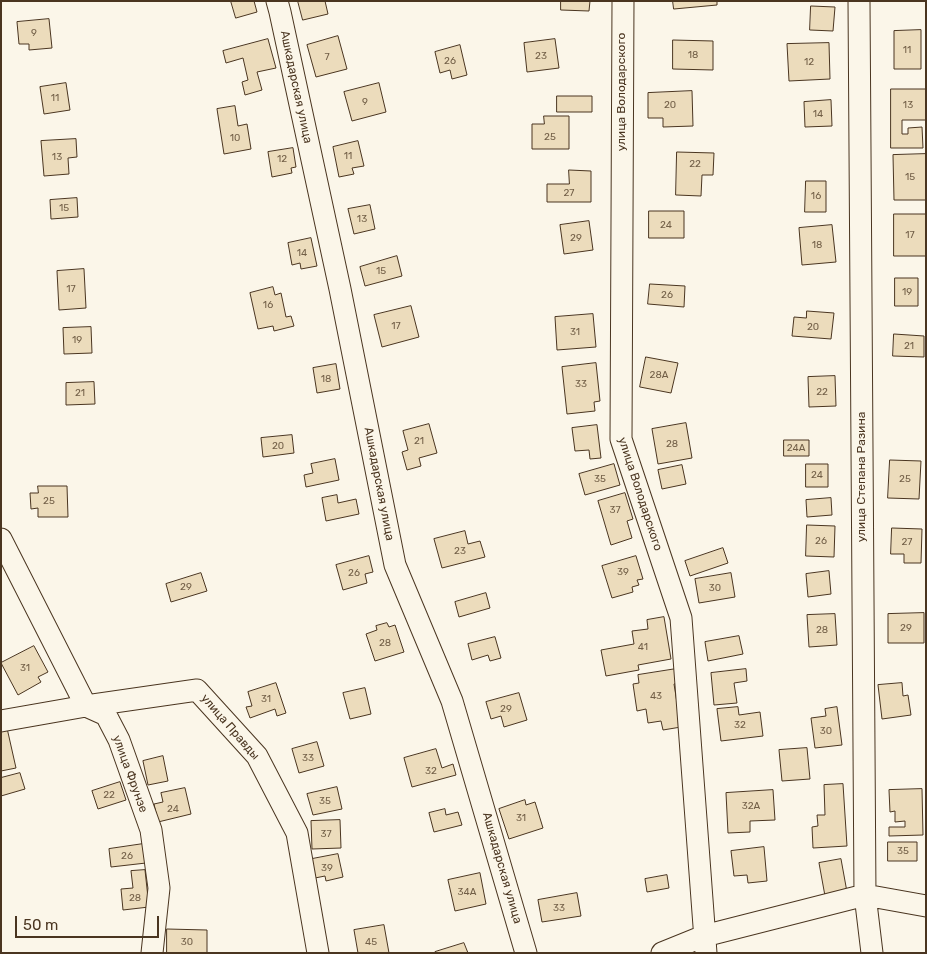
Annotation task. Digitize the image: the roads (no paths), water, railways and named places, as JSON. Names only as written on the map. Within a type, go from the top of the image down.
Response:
[{"type":"street","name":"Ашкадарская улица","points":[[277,1],[342,298],[395,566],[452,701],[526,953]]},
{"type":"street","name":"улица Володарского","points":[[623,1],[620,439],[681,618],[705,944]]},
{"type":"street","name":"улица Степана Разина","points":[[859,1],[865,895],[872,953]]},
{"type":"street","points":[[1,539],[86,706]]},
{"type":"street","name":"улица Правды","points":[[1,721],[86,706],[197,690],[257,756],[297,833],[318,953]]},
{"type":"street","name":"улица Фрунзе","points":[[86,706],[106,716],[119,740],[151,830],[159,888],[152,953]]},
{"type":"street","points":[[662,953],[705,944],[865,895],[926,906]]}]
